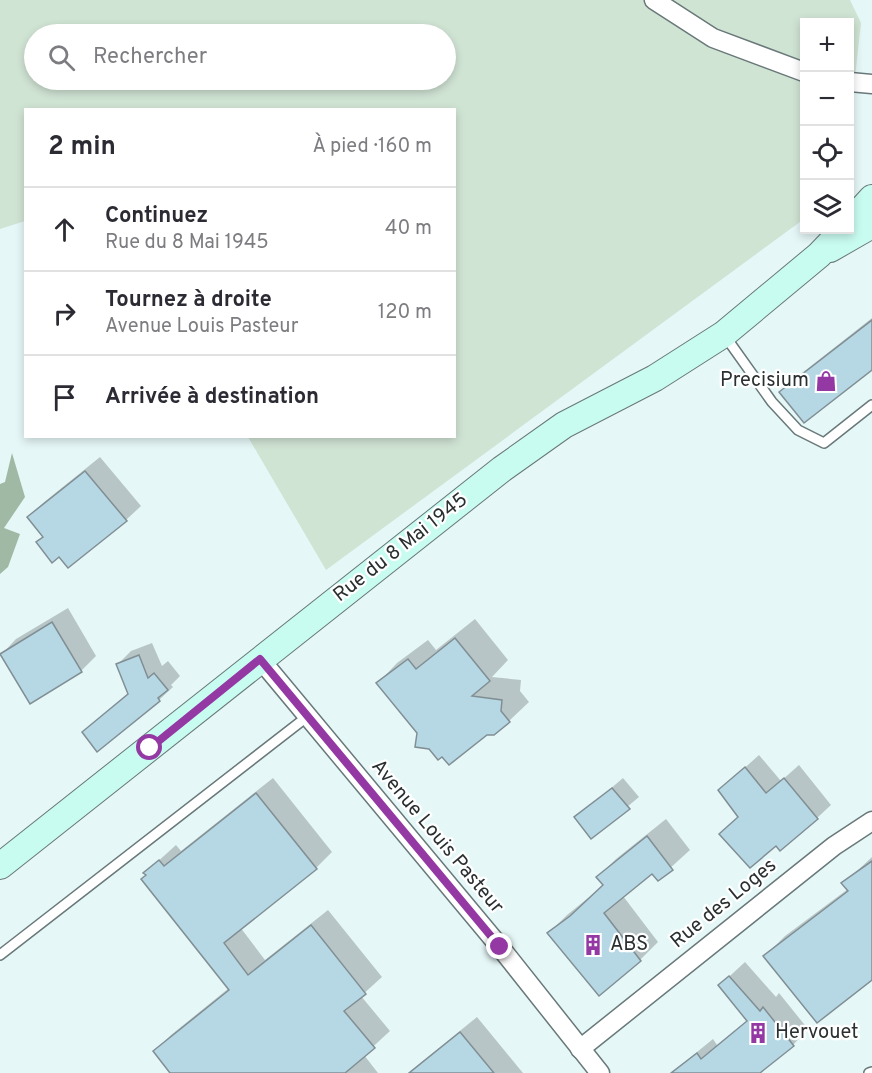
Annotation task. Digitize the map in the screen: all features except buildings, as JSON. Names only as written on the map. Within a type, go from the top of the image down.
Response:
[{"type":"main road","points":[[854,217],[872,198]]},
{"type":"main road","points":[[819,255],[872,225]]},
{"type":"main road","points":[[819,255],[839,234]]},
{"type":"main road","name":"Rue du 8 Mai 1945","points":[[0,866],[502,469],[564,425],[655,378],[724,334],[819,255]]},
{"type":"street","points":[[654,0],[713,38],[800,71]]},
{"type":"street","points":[[854,82],[872,84]]},
{"type":"street","name":"Avenue Louis Pasteur","points":[[260,659],[500,947],[600,1073]]},
{"type":"street","name":"Rue des Loges","points":[[580,1049],[834,846],[872,821]]},
{"type":"lane","points":[[724,334],[772,402],[798,430],[824,443],[872,405]]},
{"type":"lane","points":[[0,955],[308,716]]},
{"type":"green space","points":[[0,0],[850,0],[861,23],[854,86],[854,18],[800,18],[800,222],[326,570],[249,438],[456,438],[456,108],[24,108],[24,221],[0,229]]},
{"type":"green space","points":[[12,453],[25,497],[4,528],[20,534],[8,567],[0,574],[0,484],[5,482]]},
{"type":"place","name":"Precisium","points":[[826,381]]},
{"type":"place","name":"ABS","points":[[593,945]]},
{"type":"place","name":"Hervouet","points":[[758,1033]]},
{"type":"route","points":[[150,748],[260,659],[500,947]]}]
